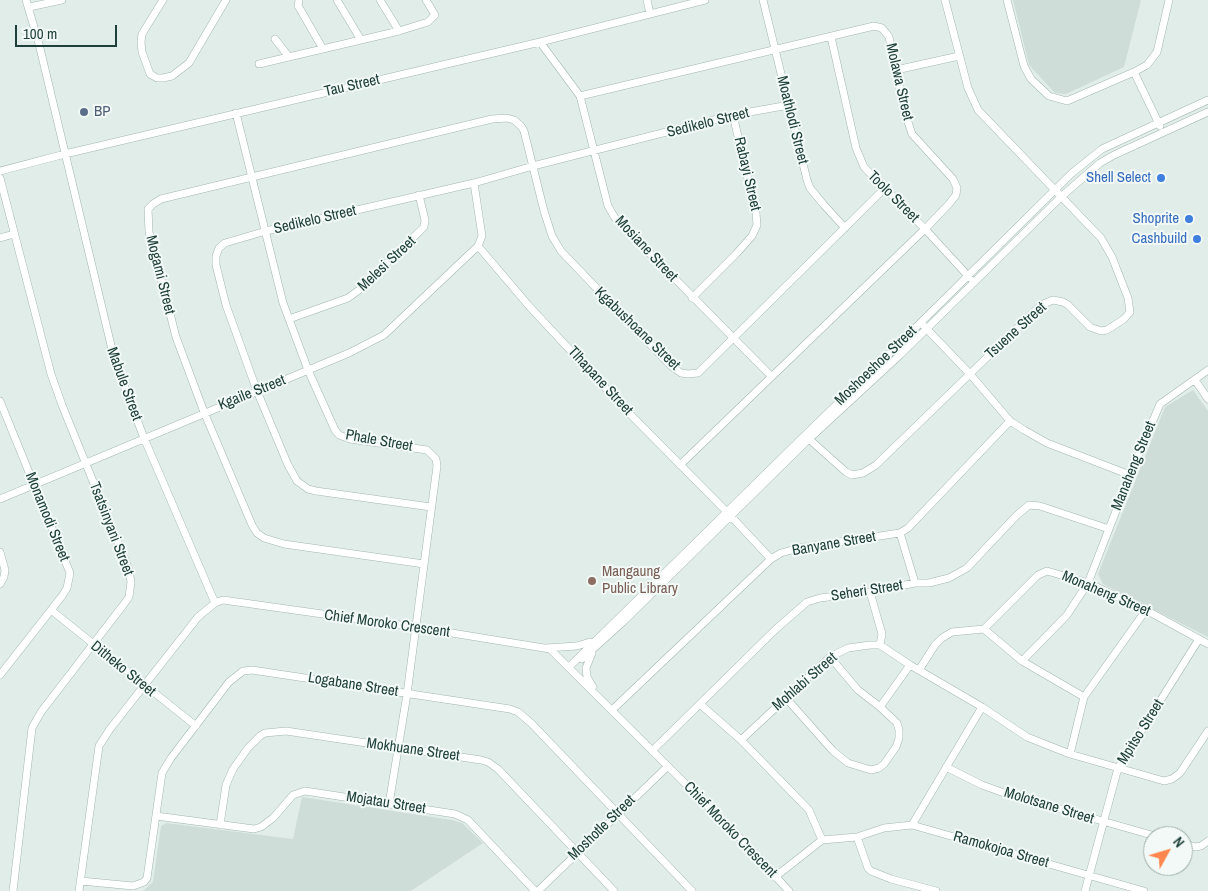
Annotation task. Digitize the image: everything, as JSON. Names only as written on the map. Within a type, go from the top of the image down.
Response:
[{"type":"street","points":[[28,3],[62,0]]},
{"type":"street","points":[[163,0],[142,34],[141,42],[150,74],[157,78],[172,76],[188,64],[226,0]]},
{"type":"street","points":[[299,0],[298,6],[324,49]]},
{"type":"street","points":[[337,0],[362,40]]},
{"type":"street","points":[[380,0],[399,31]]},
{"type":"street","points":[[259,64],[399,31],[428,22],[434,17],[434,13],[426,0]]},
{"type":"street","points":[[647,0],[650,14]]},
{"type":"street","name":"Tau Street","points":[[0,171],[236,113],[540,42],[705,0]]},
{"type":"street","name":"Moathlodi Street","points":[[764,0],[807,180],[810,188],[845,228]]},
{"type":"street","name":"Tsuene Street","points":[[809,439],[846,472],[852,474],[863,473],[876,465],[1041,305],[1053,300],[1068,304],[1090,327],[1101,331],[1107,330],[1128,316],[1131,308],[1101,238],[978,110],[968,88],[944,0]]},
{"type":"street","points":[[1007,0],[1024,66],[1031,79],[1049,96],[1067,101],[1148,65],[1157,52],[1169,0]]},
{"type":"street","name":"Mabule Street","points":[[28,3],[115,362],[144,438],[215,603]]},
{"type":"street","name":"Molawa Street","points":[[580,96],[874,26],[882,28],[889,37],[905,113],[912,134],[953,179],[958,188],[950,204],[925,229],[680,465]]},
{"type":"street","name":"Toolo Street","points":[[831,37],[856,148],[864,167],[974,282]]},
{"type":"street","points":[[275,39],[289,57]]},
{"type":"street","name":"Mosiane Street","points":[[540,42],[580,96],[608,206],[615,218],[771,376]]},
{"type":"street","points":[[896,70],[959,56]]},
{"type":"street","points":[[1134,72],[1164,132]]},
{"type":"street","name":"Moshoeshoe Street","points":[[570,668],[809,439],[923,325],[968,275],[1054,190],[1102,149],[1208,100]]},
{"type":"street","name":"Sedikelo Street","points":[[431,507],[316,491],[301,486],[293,476],[256,391],[226,305],[216,256],[220,248],[225,243],[266,231],[474,183],[733,115],[789,105]]},
{"type":"street","name":"Moshoeshoe Street","points":[[730,514],[923,325],[974,282],[1062,196],[1100,163],[1114,154],[1208,112]]},
{"type":"street","name":"Phale Street","points":[[236,113],[283,303],[327,414],[339,434],[350,439],[427,450],[436,459],[437,466],[407,694],[389,804]]},
{"type":"street","name":"Rabayi Street","points":[[692,298],[736,254],[752,236],[757,225],[756,213],[733,115]]},
{"type":"street","name":"Mogami Street","points":[[424,564],[284,544],[264,538],[258,533],[252,525],[188,370],[169,312],[150,232],[148,209],[161,200],[492,119],[507,118],[514,120]]},
{"type":"street","name":"Kgabushoane Street","points":[[514,120],[524,131],[544,212],[552,236],[561,251],[671,366],[681,373],[698,373],[884,189]]},
{"type":"street","name":"Tsatsinyani Street","points":[[0,178],[51,374],[128,570],[131,582],[129,596],[124,604],[41,712],[32,728],[13,891]]},
{"type":"street","points":[[474,183],[482,236],[478,246]]},
{"type":"street","name":"Melesi Street","points":[[289,319],[348,298],[359,290],[424,227],[425,220],[419,195]]},
{"type":"street","points":[[0,238],[14,234]]},
{"type":"street","name":"Kgaile Street","points":[[0,499],[370,343],[384,335],[478,246]]},
{"type":"street","name":"Tlhapane Street","points":[[478,246],[529,306],[771,559]]},
{"type":"street","points":[[923,325],[970,374],[1010,421],[1047,443],[1130,475]]},
{"type":"street","name":"Manaheng Street","points":[[1022,661],[1061,621],[1088,583],[1160,404],[1208,370]]},
{"type":"street","points":[[1195,380],[1208,398]]},
{"type":"street","name":"Monamodi Street","points":[[0,402],[70,573],[67,588],[0,675]]},
{"type":"street","points":[[916,583],[900,533],[908,528],[1010,421]]},
{"type":"street","name":"Seheri Street","points":[[652,751],[776,629],[807,602],[820,598],[941,581],[967,568],[1016,516],[1029,505],[1040,506],[1109,529]]},
{"type":"street","name":"Banyane Street","points":[[612,710],[771,559],[781,553],[800,548],[900,533]]},
{"type":"street","points":[[0,552],[5,570],[0,584]]},
{"type":"street","name":"Monaheng Street","points":[[984,629],[1019,593],[1043,572],[1053,572],[1088,583],[1146,610],[1208,644]]},
{"type":"street","points":[[870,592],[882,634],[880,645],[910,665],[982,707],[1010,728],[1027,737],[1070,754],[1164,780],[1172,779],[1180,773],[1208,731]]},
{"type":"street","name":"Chief Moroko Crescent","points":[[215,603],[223,600],[234,601],[546,648],[570,668],[741,839],[789,891]]},
{"type":"street","points":[[79,891],[99,746],[110,729],[198,617],[215,603]]},
{"type":"street","name":"Ditheko Street","points":[[50,610],[144,687],[196,726]]},
{"type":"street","points":[[1070,754],[1084,697],[1146,610]]},
{"type":"street","points":[[919,670],[935,645],[942,638],[952,632],[984,629],[1022,661],[1084,697]]},
{"type":"street","name":"Mpitso Street","points":[[1085,891],[1118,768],[1199,639]]},
{"type":"street","points":[[546,648],[577,646],[597,641]]},
{"type":"street","points":[[597,641],[586,668],[587,677],[598,696]]},
{"type":"street","name":"Mohlabi Street","points":[[741,740],[830,657],[848,648],[880,645]]},
{"type":"street","points":[[786,698],[848,764],[871,770],[879,768],[884,764],[896,747],[899,738],[897,723],[858,690],[830,657]]},
{"type":"street","points":[[880,707],[910,665]]},
{"type":"street","name":"Logabane Street","points":[[81,881],[133,886],[144,882],[147,878],[162,772],[229,682],[243,671],[259,670],[510,709],[518,712],[531,723],[692,891]]},
{"type":"street","points":[[700,704],[741,740],[809,810],[822,840]]},
{"type":"street","points":[[912,825],[982,707]]},
{"type":"street","name":"Mokhuane Street","points":[[220,825],[226,785],[232,769],[248,748],[265,733],[286,731],[488,762],[498,769],[614,891]]},
{"type":"street","name":"Moshotle Street","points":[[536,891],[667,767]]},
{"type":"street","name":"Molotsane Street","points":[[946,767],[982,785],[1143,833]]},
{"type":"street","name":"Mojatau Street","points":[[156,816],[254,829],[261,827],[273,818],[293,795],[305,791],[463,817],[474,825],[536,891]]},
{"type":"street","name":"Ramokojoa Street","points":[[857,837],[884,828],[912,825],[1144,891]]},
{"type":"street","points":[[775,877],[822,840],[857,837],[868,868],[872,871],[891,879],[936,891]]},
{"type":"street","points":[[1193,846],[1201,846],[1208,841]]},
{"type":"shaded area","points":[[1013,0],[1141,0],[1124,67],[1066,94],[1055,93],[1029,65]]},
{"type":"shaded area","points":[[1193,390],[1208,411],[1208,637],[1103,584],[1098,574],[1165,407]]},
{"type":"shaded area","points":[[302,797],[452,820],[462,823],[483,843],[411,891],[143,891],[153,882],[161,826],[166,823],[293,839]]},
{"type":"place","name":"BP","points":[[84,112]]},
{"type":"place","name":"Shell Select","points":[[1161,178]]},
{"type":"place","name":"Shoprite","points":[[1189,219]]},
{"type":"place","name":"Cashbuild","points":[[1197,239]]},
{"type":"place","name":"Mangaung Public Library","points":[[592,581]]}]
